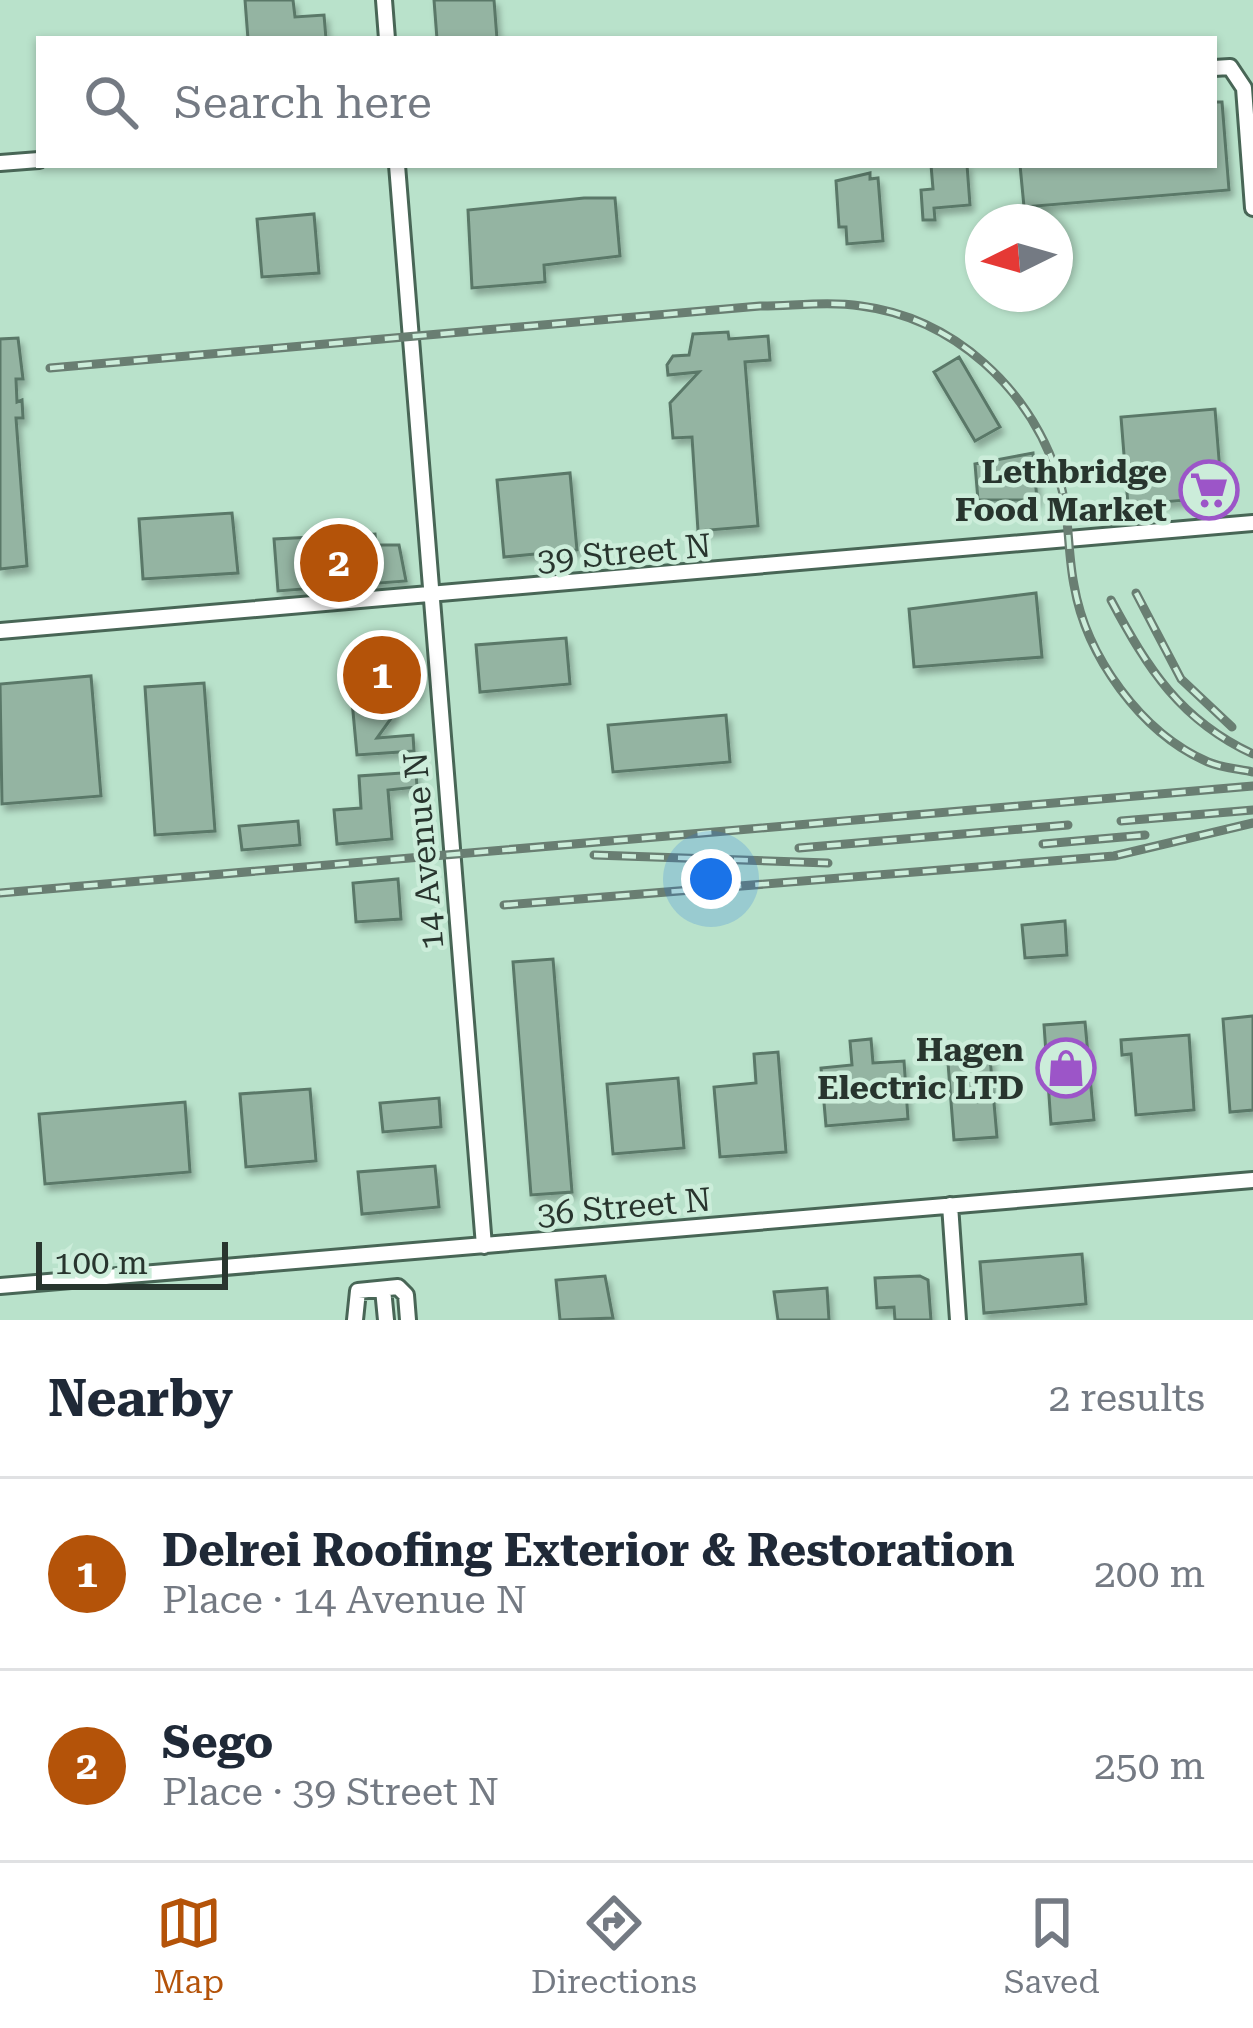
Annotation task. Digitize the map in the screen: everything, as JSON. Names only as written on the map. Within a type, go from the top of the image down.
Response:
[{"type":"street","points":[[384,0],[387,36]]},
{"type":"street","points":[[1217,68],[1230,67],[1244,88],[1253,208]]},
{"type":"street","points":[[0,164],[36,160]]},
{"type":"street","name":"14 Avenue N","points":[[397,168],[484,1246]]},
{"type":"street","name":"39 Street N","points":[[0,632],[1253,524]]},
{"type":"street","name":"36 Street N","points":[[0,1286],[1253,1180]]},
{"type":"street","points":[[950,1205],[958,1320]]},
{"type":"street","points":[[383,1289],[386,1320]]},
{"type":"street","points":[[355,1320],[354,1294],[383,1289],[404,1289],[408,1320]]},
{"type":"shaded area","points":[[0,0],[1253,0],[1253,1320],[0,1320]]},
{"type":"building","points":[[245,0],[293,0],[295,17],[324,15],[326,36],[248,36]]},
{"type":"building","points":[[434,0],[494,0],[497,36],[437,36]]},
{"type":"building","points":[[1217,102],[1222,102],[1229,190],[1024,204],[1020,168],[1217,168]]},
{"type":"building","points":[[931,168],[967,168],[970,204],[934,208],[935,220],[923,220],[921,190],[933,189]]},
{"type":"building","points":[[870,173],[870,179],[878,178],[883,241],[847,244],[846,227],[839,227],[836,181]]},
{"type":"building","points":[[615,198],[620,256],[544,265],[545,282],[472,288],[468,210]]},
{"type":"building","points":[[314,214],[319,273],[262,277],[257,219]]},
{"type":"building","points":[[728,332],[729,339],[768,336],[770,360],[745,362],[758,526],[698,531],[692,437],[673,438],[670,403],[699,372],[668,375],[667,365],[673,356],[689,355],[693,334]]},
{"type":"building","points":[[18,338],[23,379],[16,379],[17,402],[22,400],[23,418],[16,418],[27,566],[0,569],[0,339]]},
{"type":"building","points":[[959,357],[1000,427],[975,441],[934,372]]},
{"type":"building","points":[[1215,409],[1222,497],[1128,505],[1121,417]]},
{"type":"building","points":[[1033,453],[1037,500],[978,500],[975,464]]},
{"type":"building","points":[[570,473],[577,550],[504,557],[497,480]]},
{"type":"building","points":[[232,513],[238,573],[143,579],[139,519]]},
{"type":"building","points":[[375,534],[376,545],[399,545],[406,581],[278,591],[274,539]]},
{"type":"building","points":[[1036,593],[1042,657],[914,667],[909,609]]},
{"type":"building","points":[[566,638],[570,684],[480,692],[476,645]]},
{"type":"building","points":[[413,653],[416,692],[354,698],[395,713],[377,738],[413,735],[414,751],[357,755],[348,658]]},
{"type":"building","points":[[91,676],[101,796],[2,804],[0,684]]},
{"type":"building","points":[[204,683],[215,831],[155,835],[145,687]]},
{"type":"building","points":[[726,715],[730,762],[613,772],[608,725]]},
{"type":"building","points":[[416,772],[417,787],[388,790],[392,839],[337,844],[334,810],[361,808],[359,776]]},
{"type":"building","points":[[298,821],[300,845],[242,850],[239,826]]},
{"type":"building","points":[[398,879],[401,919],[356,922],[353,883]]},
{"type":"building","points":[[1065,921],[1067,955],[1025,958],[1022,925]]},
{"type":"building","points":[[553,959],[572,1192],[531,1195],[513,962]]},
{"type":"building","points":[[1253,1016],[1253,1110],[1230,1112],[1223,1019]]},
{"type":"building","points":[[1085,1022],[1094,1120],[1051,1124],[1044,1025]]},
{"type":"building","points":[[1189,1035],[1194,1110],[1136,1115],[1131,1054],[1122,1055],[1121,1040]]},
{"type":"building","points":[[871,1039],[873,1063],[904,1061],[908,1119],[826,1126],[821,1068],[852,1065],[850,1041]]},
{"type":"building","points":[[989,1046],[997,1137],[954,1140],[947,1050]]},
{"type":"building","points":[[778,1052],[786,1152],[720,1157],[714,1087],[756,1083],[754,1054]]},
{"type":"building","points":[[678,1078],[684,1148],[613,1154],[607,1084]]},
{"type":"building","points":[[310,1089],[316,1161],[246,1167],[240,1094]]},
{"type":"building","points":[[439,1098],[441,1127],[383,1132],[380,1103]]},
{"type":"building","points":[[185,1102],[190,1172],[45,1184],[39,1114]]},
{"type":"building","points":[[435,1166],[439,1207],[362,1214],[358,1172]]},
{"type":"building","points":[[1082,1254],[1086,1304],[984,1313],[980,1262]]},
{"type":"building","points":[[605,1276],[613,1318],[560,1320],[556,1280]]},
{"type":"building","points":[[920,1276],[928,1280],[931,1320],[895,1320],[894,1307],[877,1308],[875,1278]]},
{"type":"building","points":[[827,1288],[829,1320],[778,1320],[774,1292]]},
{"type":"railway","points":[[50,368],[760,306],[836,304],[895,313],[927,325],[984,362],[1028,414],[1062,489],[1080,612],[1120,689],[1183,749],[1213,764],[1253,772]]},
{"type":"railway","points":[[1136,593],[1181,679],[1232,727]]},
{"type":"railway","points":[[1111,600],[1168,690],[1205,725],[1253,754]]},
{"type":"railway","points":[[0,893],[1253,786]]},
{"type":"railway","points":[[1121,821],[1253,810]]},
{"type":"railway","points":[[504,905],[1114,856],[1253,823]]},
{"type":"railway","points":[[799,848],[1068,825]]},
{"type":"railway","points":[[1043,844],[1145,835]]},
{"type":"railway","points":[[594,855],[828,863]]},
{"type":"place","name":"Lethbridge Food Market","points":[[1209,490]]},
{"type":"place","name":"Sego","points":[[339,563]]},
{"type":"place","name":"Delrei Roofing Exterior & Restoration","points":[[382,675]]},
{"type":"place","name":"Hagen Electric LTD","points":[[1066,1068]]}]
